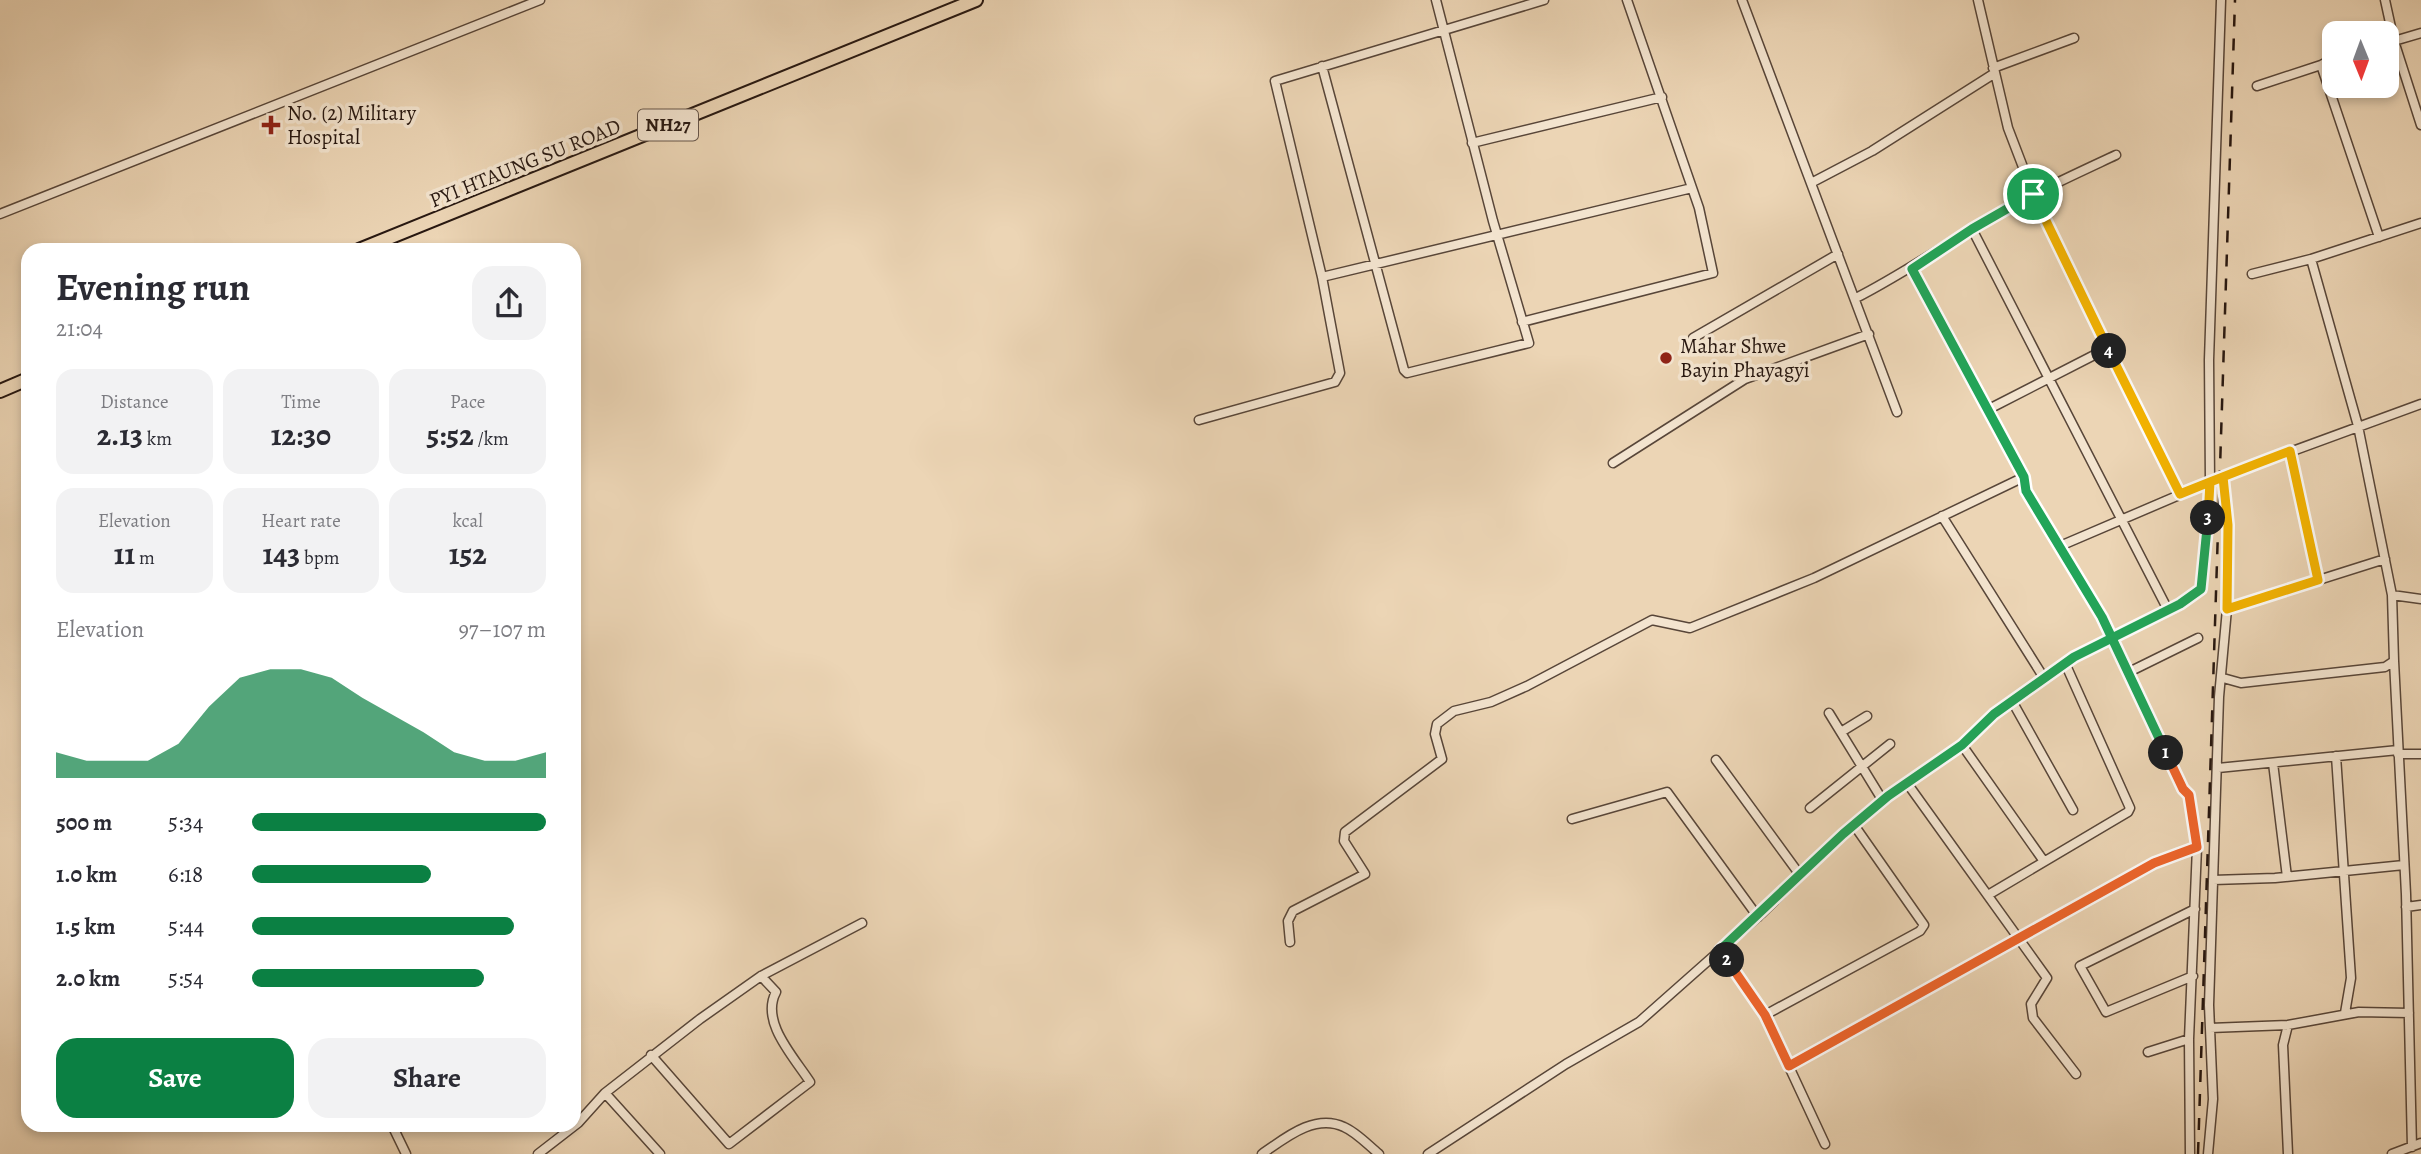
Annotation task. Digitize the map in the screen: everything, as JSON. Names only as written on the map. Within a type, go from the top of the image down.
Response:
[{"type":"highway","name":"PYI HTAUNG SU ROAD","points":[[376,243],[970,1]]},
{"type":"highway","points":[[0,391],[21,382]]},
{"type":"street","points":[[0,214],[540,0]]},
{"type":"street","points":[[1322,66],[1407,373],[1529,343],[1497,237],[1436,0]]},
{"type":"street","points":[[1199,420],[1335,382],[1340,373],[1322,277],[1275,81],[1544,0]]},
{"type":"street","points":[[1522,322],[1713,273],[1692,188],[1627,0]]},
{"type":"street","points":[[1742,0],[1898,412]]},
{"type":"street","points":[[1978,0],[2008,128],[2033,194],[2180,494]]},
{"type":"street","points":[[1428,1154],[1566,1064],[1639,1022],[1758,917],[1854,825],[1907,783],[1962,745],[2012,701],[2065,663],[2195,595],[2204,583],[2210,482],[2209,359],[2221,0]]},
{"type":"street","points":[[2385,0],[2388,21]]},
{"type":"street","points":[[2399,40],[2421,33]]},
{"type":"street","points":[[1811,183],[1872,152],[1994,71],[2074,38]]},
{"type":"street","points":[[2399,64],[2421,125]]},
{"type":"street","points":[[2257,86],[2321,65],[2379,237]]},
{"type":"street","points":[[1472,143],[1662,97]]},
{"type":"street","points":[[1856,298],[1912,269],[1972,229],[2033,194],[2116,155]]},
{"type":"street","points":[[1322,277],[1692,188]]},
{"type":"street","points":[[2252,274],[2311,259],[2421,223]]},
{"type":"street","points":[[1972,229],[2046,379],[2168,610]]},
{"type":"street","points":[[1693,338],[1839,254]]},
{"type":"street","points":[[2311,259],[2358,426],[2392,595],[2417,1145],[2392,1154]]},
{"type":"street","points":[[1912,269],[2024,477],[2026,491],[2112,637],[2183,789],[2189,795],[2197,847],[2189,1040],[2190,1154]]},
{"type":"street","points":[[1613,463],[1745,379],[1869,334]]},
{"type":"street","points":[[1987,410],[2108,348]]},
{"type":"street","points":[[2060,546],[2210,482],[2421,404]]},
{"type":"street","points":[[2290,451],[2318,580]]},
{"type":"street","points":[[1290,942],[1288,921],[1293,911],[1365,874],[1344,841],[1345,832],[1442,758],[1435,734],[1437,724],[1454,711],[1491,702],[1527,687],[1652,620],[1690,628],[1814,578],[2024,477]]},
{"type":"street","points":[[2208,1154],[2213,1100],[2210,1028],[2219,697],[2223,678],[2227,609],[2228,525],[2223,477]]},
{"type":"street","points":[[1942,516],[2044,678]]},
{"type":"street","points":[[2227,609],[2385,559]]},
{"type":"street","points":[[2392,595],[2421,599]]},
{"type":"street","points":[[2129,673],[2198,638]]},
{"type":"street","points":[[2223,678],[2251,682],[2385,667],[2394,662]]},
{"type":"street","points":[[1987,895],[2128,812],[2130,808],[2065,663]]},
{"type":"street","points":[[2012,701],[2073,810]]},
{"type":"street","points":[[1829,712],[1883,801]]},
{"type":"street","points":[[1841,732],[1867,716]]},
{"type":"street","points":[[1810,808],[1890,744]]},
{"type":"street","points":[[1962,745],[2043,860]]},
{"type":"street","points":[[2218,768],[2336,756],[2398,752],[2421,754]]},
{"type":"street","points":[[2336,756],[2351,978],[2345,1013]]},
{"type":"street","points":[[1716,760],[1800,875]]},
{"type":"street","points":[[2273,763],[2287,877]]},
{"type":"street","points":[[1907,783],[2047,978],[2031,1004],[2033,1018],[2076,1074]]},
{"type":"street","points":[[1572,820],[1667,792],[1758,917]]},
{"type":"street","points":[[1765,1015],[1920,930],[1924,925],[1854,825]]},
{"type":"street","points":[[1789,1066],[2154,863],[2197,847]]},
{"type":"street","points":[[2213,880],[2287,877],[2404,865]]},
{"type":"street","points":[[2406,907],[2421,905]]},
{"type":"street","points":[[2193,976],[2106,1012],[2080,966],[2195,909]]},
{"type":"street","points":[[581,1120],[605,1094],[651,1055],[761,976],[862,923]]},
{"type":"street","points":[[1720,950],[1765,1015],[1825,1144]]},
{"type":"street","points":[[651,1055],[729,1144],[810,1082],[772,1022],[771,1002],[776,992],[761,976]]},
{"type":"street","points":[[2210,1028],[2288,1026],[2345,1013],[2409,1013]]},
{"type":"street","points":[[2288,1026],[2283,1045],[2288,1154]]},
{"type":"street","points":[[2148,1052],[2189,1040]]},
{"type":"street","points":[[605,1094],[660,1154]]},
{"type":"street","points":[[1262,1154],[1291,1132],[1331,1124],[1344,1126],[1379,1154]]},
{"type":"street","points":[[395,1132],[406,1154]]},
{"type":"street","points":[[538,1154],[566,1132]]},
{"type":"railway","points":[[2198,1154],[2235,0]]},
{"type":"place","name":"No. (2) Military Hospital","points":[[271,125]]},
{"type":"place","name":"Mahar Shwe Bayin Phayagyi","points":[[1666,358]]},
{"type":"route","points":[[2033,194],[1972,229],[1912,269],[2024,477],[2026,491],[2102,617],[2112,637],[2116,645],[2183,789],[2189,795],[2197,847],[2154,863],[1789,1066],[1765,1015],[1720,950],[1843,834],[1888,796],[1962,745],[1994,714],[2074,657],[2112,637],[2180,604],[2195,595],[2204,583],[2210,482],[2223,477],[2228,525],[2227,609],[2318,580],[2290,451],[2219,478],[2180,494],[2033,194]]}]
